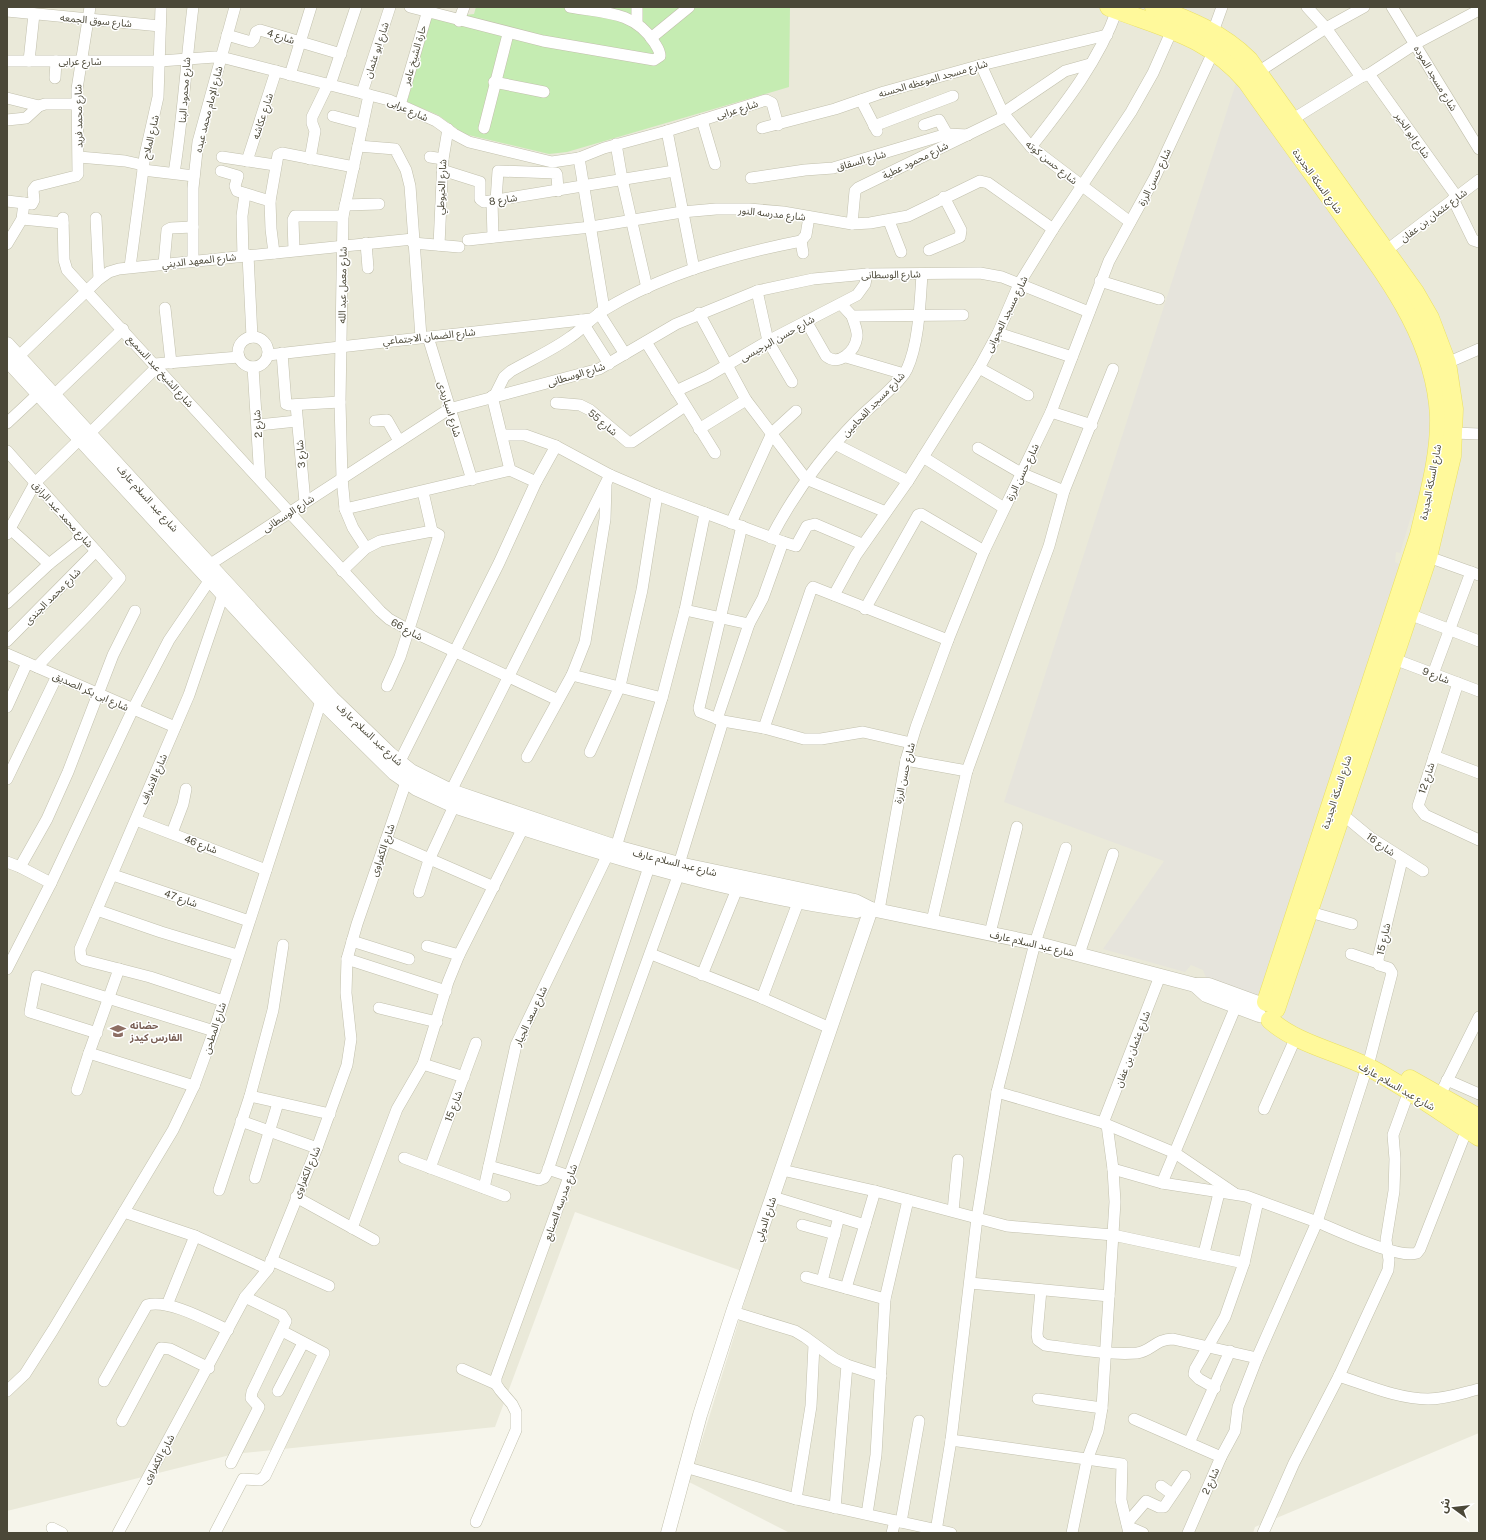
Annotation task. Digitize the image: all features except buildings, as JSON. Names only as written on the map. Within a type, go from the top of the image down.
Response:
[{"type":"main road","name":"شارع السكة الجديدة","points":[[1154,7],[1213,32],[1238,49],[1258,72],[1387,250],[1423,304],[1436,332],[1447,363],[1452,386],[1454,433],[1447,479],[1268,1011]]},
{"type":"main road","name":"شارع السكة الجديدة","points":[[1113,9],[1172,30],[1214,50],[1247,82],[1402,301],[1424,345],[1434,376],[1437,396],[1439,436],[1421,554],[1409,614],[1310,912],[1268,1011]]},
{"type":"main road","name":"شارع عبد السلام عارف","points":[[1268,1011],[1282,1030],[1296,1037],[1369,1062],[1409,1091],[1440,1093]]},
{"type":"main road","name":"شارع عبد السلام عارف","points":[[1268,1011],[1293,1026],[1369,1062],[1440,1093],[1475,1128]]},
{"type":"street","name":"شارع محمد فريد","points":[[24,203],[32,204],[34,202],[33,190],[36,186],[76,176],[78,174],[79,157],[77,104],[80,61],[90,7]]},
{"type":"street","name":"شارع الملاح","points":[[130,267],[143,167],[158,97],[161,7]]},
{"type":"street","name":"شارع محمود البنا","points":[[174,173],[181,128],[186,60],[193,7]]},
{"type":"street","name":"شارع الإمام محمد عبده","points":[[193,261],[194,176],[198,142],[220,57],[235,7]]},
{"type":"street","points":[[290,75],[310,7]]},
{"type":"street","points":[[310,159],[314,133],[312,117],[329,85],[356,7]]},
{"type":"street","name":"شارع ابو عثمان","points":[[365,94],[390,7]]},
{"type":"street","points":[[410,7],[429,10],[459,21],[508,34],[654,60],[658,59],[660,52],[651,38],[637,22],[629,18],[570,7]]},
{"type":"street","points":[[459,21],[464,7]]},
{"type":"street","points":[[637,7],[637,22]]},
{"type":"street","points":[[651,38],[689,7]]},
{"type":"street","points":[[1213,32],[1222,7]]},
{"type":"street","name":"شارع ابو الخير","points":[[1307,7],[1365,75],[1455,198],[1473,240],[1479,242]]},
{"type":"street","points":[[1258,72],[1326,28],[1364,7]]},
{"type":"street","name":"شارع مسجد الموده","points":[[1392,7],[1479,149]]},
{"type":"street","points":[[1031,147],[1060,110],[1090,64],[1107,35],[1113,9]]},
{"type":"street","name":"حارة الشيخ عامر","points":[[400,105],[429,10]]},
{"type":"street","points":[[1293,119],[1415,44],[1479,10]]},
{"type":"street","name":"شارع سوق الجمعه","points":[[7,12],[160,26]]},
{"type":"street","points":[[28,61],[34,14]]},
{"type":"street","name":"شارع 4","points":[[227,35],[253,41],[256,32],[260,30],[341,54]]},
{"type":"street","name":"شارع مسجد العجوانى","points":[[834,595],[862,544],[908,481],[979,368],[998,333],[1019,284],[1053,229],[1131,112],[1153,73],[1172,30]]},
{"type":"street","points":[[484,128],[494,82],[508,34]]},
{"type":"street","name":"شارع مسجد الموعظه الحسنه","points":[[762,128],[836,109],[861,100],[980,65],[1107,35]]},
{"type":"street","name":"شارع حسن الرزة","points":[[872,909],[906,760],[948,640],[984,551],[1051,412],[1100,281],[1109,261],[1155,177],[1214,50]]},
{"type":"street","name":"شارع عرابى","points":[[7,61],[160,61],[220,57],[365,94],[400,105],[436,121],[469,142],[539,160],[566,161],[579,158],[616,144],[667,131],[767,99],[772,103],[778,125]]},
{"type":"street","points":[[55,78],[56,61]]},
{"type":"street","name":"شارع محمود عطية","points":[[852,224],[855,192],[858,188],[968,135],[1004,115],[1065,71],[1090,64]]},
{"type":"street","name":"شارع حسن كوته","points":[[980,65],[1004,115],[1031,147],[1130,222]]},
{"type":"street","name":"شارع عكاشه","points":[[247,161],[276,71]]},
{"type":"street","points":[[494,82],[544,92]]},
{"type":"street","name":"شارع معمل عبد الله","points":[[365,94],[363,124],[344,211],[340,402],[342,478],[346,509],[353,528],[366,548]]},
{"type":"street","points":[[861,100],[876,129],[953,96]]},
{"type":"street","points":[[7,98],[39,106]]},
{"type":"street","points":[[7,120],[26,118],[39,106],[44,104],[77,104]]},
{"type":"street","points":[[333,116],[363,124]]},
{"type":"street","points":[[702,120],[715,164]]},
{"type":"street","points":[[924,125],[940,120],[946,134]]},
{"type":"street","name":"شارع الخيوطي","points":[[439,246],[442,159],[448,129]]},
{"type":"street","points":[[667,131],[694,269]]},
{"type":"street","name":"شارع السقاق","points":[[752,178],[850,165],[946,134],[968,135]]},
{"type":"street","points":[[616,144],[631,221],[647,288]]},
{"type":"street","name":"شارع اسباريدى","points":[[358,146],[396,149],[401,157],[410,186],[413,241],[425,337],[472,480]]},
{"type":"street","points":[[274,253],[270,201],[277,157],[280,154],[354,166]]},
{"type":"street","points":[[79,157],[125,161],[143,167],[194,176]]},
{"type":"street","points":[[222,157],[275,165]]},
{"type":"street","points":[[430,157],[442,159]]},
{"type":"street","points":[[579,158],[591,228],[592,318],[609,364]]},
{"type":"street","name":"شارع 8","points":[[442,170],[478,180],[480,184],[481,201],[494,201],[584,187],[622,179],[674,172]]},
{"type":"street","points":[[221,171],[238,176],[236,189],[245,194],[270,201]]},
{"type":"street","points":[[493,237],[494,201],[498,171],[556,173],[558,191]]},
{"type":"street","name":"شارع عثمان بن عفان","points":[[1387,250],[1479,180]]},
{"type":"street","name":"شارع مدرسه النور","points":[[468,240],[591,228],[682,212],[716,209],[750,209],[852,224],[889,221],[908,216],[976,182],[984,181],[1053,229]]},
{"type":"street","points":[[245,194],[242,216],[252,337]]},
{"type":"street","points":[[929,250],[960,237],[961,234],[962,230],[944,197]]},
{"type":"street","points":[[7,201],[24,203],[22,219],[7,244]]},
{"type":"street","points":[[294,250],[293,220],[295,216],[344,211],[379,204]]},
{"type":"street","points":[[510,470],[494,396],[504,377],[511,371],[568,339],[592,318],[647,288],[694,269],[764,248],[801,241],[806,235],[809,217]]},
{"type":"street","points":[[96,218],[99,279]]},
{"type":"street","name":"شارع الشيخ عبد السميع","points":[[22,219],[63,220],[65,266],[289,512]]},
{"type":"street","points":[[889,221],[901,252]]},
{"type":"street","points":[[164,264],[168,230],[171,228],[193,227]]},
{"type":"street","name":"شارع المعهد الديني","points":[[11,362],[87,290],[109,272],[130,267],[366,243],[413,241],[439,246],[459,247]]},
{"type":"street","points":[[801,241],[803,253]]},
{"type":"street","points":[[366,243],[368,268]]},
{"type":"street","name":"شارع الوسطانى","points":[[209,565],[449,409],[588,372],[609,364],[646,342],[699,314],[757,291],[813,279],[867,274],[980,273],[1002,277],[1089,312]]},
{"type":"street","name":"شارع حسن البرجيسى","points":[[676,391],[727,366],[768,341],[857,295],[861,291],[867,274]]},
{"type":"street","name":"شارع مسجد الفحامين","points":[[772,538],[784,514],[806,479],[855,421],[904,374],[910,359],[919,315],[922,274]]},
{"type":"street","points":[[1100,281],[1159,299]]},
{"type":"street","points":[[757,291],[768,341],[792,382]]},
{"type":"street","points":[[806,321],[826,356],[834,360],[846,356],[852,350],[857,336],[852,316],[841,304]]},
{"type":"street","points":[[164,308],[171,363]]},
{"type":"street","points":[[699,314],[746,400],[806,479],[886,512]]},
{"type":"street","points":[[852,316],[963,315]]},
{"type":"street","points":[[592,318],[625,354]]},
{"type":"street","name":"شارع الضمان الاجتماعي","points":[[268,355],[592,318]]},
{"type":"street","points":[[54,395],[123,330]]},
{"type":"street","points":[[998,333],[1072,357]]},
{"type":"street","points":[[252,337],[263,341],[267,347],[268,355],[261,365],[253,367],[245,364],[239,357],[238,353],[240,344],[252,337]]},
{"type":"street","points":[[646,342],[715,454]]},
{"type":"street","name":"شارع عبد السلام عارف","points":[[7,344],[11,362],[38,394],[85,436],[209,565],[326,701],[400,763],[424,779],[451,791],[611,851],[649,867],[679,870],[855,901],[872,909],[1035,943],[1196,986],[1209,985],[1268,1011]]},
{"type":"street","points":[[1447,363],[1479,349]]},
{"type":"street","points":[[282,353],[285,401],[289,405],[340,402]]},
{"type":"street","points":[[846,356],[904,374]]},
{"type":"street","points":[[49,564],[8,530],[35,483],[156,366],[171,363],[239,357]]},
{"type":"street","name":"شارع عبد السلام عارف","points":[[11,362],[54,395],[85,436],[209,581],[326,701],[382,762],[406,782],[429,795],[454,806],[523,828],[679,870],[737,889],[857,911],[872,909]]},
{"type":"street","name":"شارع 2","points":[[253,367],[258,424],[260,480]]},
{"type":"street","points":[[979,368],[1028,395]]},
{"type":"street","points":[[932,921],[967,772],[1049,546],[1064,491],[1092,425],[1113,369]]},
{"type":"street","points":[[7,423],[38,394]]},
{"type":"street","points":[[700,429],[746,400]]},
{"type":"street","name":"شارع 55","points":[[556,403],[580,405],[590,410],[628,442],[632,442],[685,406]]},
{"type":"street","name":"شارع 3","points":[[296,405],[305,502]]},
{"type":"street","points":[[732,523],[772,433],[796,411]]},
{"type":"street","points":[[1051,412],[1092,425]]},
{"type":"street","points":[[375,421],[387,420],[399,441]]},
{"type":"street","points":[[258,424],[297,421]]},
{"type":"street","points":[[1454,433],[1479,434]]},
{"type":"street","points":[[502,435],[525,435],[556,446],[608,479],[657,494],[796,546],[807,526],[810,524],[815,524],[862,544]]},
{"type":"street","points":[[835,444],[908,481]]},
{"type":"street","points":[[400,763],[536,482],[556,446]]},
{"type":"street","points":[[978,448],[1021,473],[1064,491]]},
{"type":"street","points":[[923,457],[1004,508]]},
{"type":"street","name":"شارع محمد عبد الرازق","points":[[9,458],[35,483],[120,578],[106,596],[60,641],[32,665]]},
{"type":"street","points":[[346,509],[423,492],[510,470],[536,482]]},
{"type":"street","points":[[527,757],[572,675],[585,642],[605,520],[608,479]]},
{"type":"street","points":[[451,791],[608,479]]},
{"type":"street","points":[[423,492],[432,531]]},
{"type":"street","points":[[590,752],[620,686],[642,590],[657,494]]},
{"type":"street","name":"شارع 66","points":[[289,512],[342,571],[389,619],[409,630],[558,700]]},
{"type":"street","name":"شارع سعد الجيار","points":[[484,1188],[516,1044],[611,851],[662,698],[685,610],[706,513]]},
{"type":"street","points":[[865,609],[918,516],[921,514],[984,551]]},
{"type":"street","points":[[742,526],[699,708],[700,712],[720,720],[764,728],[812,740],[858,731],[911,743]]},
{"type":"street","points":[[342,571],[366,548],[380,541],[432,531],[437,532],[439,538],[409,630],[387,686]]},
{"type":"street","points":[[7,603],[49,564],[83,537]]},
{"type":"street","name":"شارع مدرسه الصنايع","points":[[496,1384],[496,1378],[651,954],[679,870],[720,720],[749,624],[763,598],[783,542]]},
{"type":"street","name":"شارع محمد الجندى","points":[[8,638],[96,552]]},
{"type":"street","points":[[1421,554],[1475,574],[1450,630],[1433,674]]},
{"type":"street","points":[[7,969],[11,952],[51,883],[133,709],[169,640],[209,581]]},
{"type":"street","points":[[764,728],[810,590],[816,587],[865,609],[948,640]]},
{"type":"street","name":"شارع الاشراف","points":[[119,969],[84,960],[81,958],[80,949],[113,875],[175,727],[201,662],[223,595]]},
{"type":"street","points":[[685,610],[749,624]]},
{"type":"street","points":[[20,867],[47,819],[68,772],[113,655],[135,611]]},
{"type":"street","points":[[1409,614],[1479,641]]},
{"type":"street","name":"شارع ابى بكر الصديق","points":[[7,654],[175,727]]},
{"type":"street","name":"شارع 9","points":[[1394,659],[1479,691]]},
{"type":"street","points":[[7,707],[32,665]]},
{"type":"street","points":[[572,675],[620,686],[662,698]]},
{"type":"street","points":[[7,779],[57,676]]},
{"type":"street","name":"شارع 12","points":[[1458,683],[1419,801],[1421,811],[1479,840]]},
{"type":"street","name":"شارع المطحن","points":[[7,1391],[25,1374],[53,1330],[173,1130],[194,1086],[214,1031],[237,955],[266,870],[326,701]]},
{"type":"street","points":[[1434,756],[1479,773]]},
{"type":"street","points":[[906,760],[967,772]]},
{"type":"street","name":"شارع الكفراوى","points":[[118,1533],[209,1368],[245,1297],[269,1264],[317,1148],[330,1114],[350,1052],[351,1027],[346,993],[347,959],[406,782]]},
{"type":"street","points":[[172,833],[183,804],[186,789]]},
{"type":"street","points":[[419,892],[429,860],[454,806]]},
{"type":"street","name":"شارع 16","points":[[1342,814],[1371,838],[1402,860],[1423,871]]},
{"type":"street","name":"شارع 46","points":[[136,820],[266,870]]},
{"type":"street","points":[[990,933],[1016,827]]},
{"type":"street","points":[[352,1228],[397,1109],[424,1064],[459,954],[523,828]]},
{"type":"street","points":[[386,840],[494,887]]},
{"type":"street","points":[[936,1530],[951,1440],[977,1218],[997,1092],[1035,943],[1066,848]]},
{"type":"street","points":[[1079,954],[1113,854]]},
{"type":"street","name":"شارع 15","points":[[1369,1062],[1392,974],[1390,970],[1378,963],[1402,860]]},
{"type":"street","points":[[7,862],[51,883]]},
{"type":"street","points":[[489,1166],[539,1180],[544,1178],[649,867]]},
{"type":"street","name":"شارع 47","points":[[113,875],[249,921]]},
{"type":"street","points":[[702,975],[737,889]]},
{"type":"street","points":[[762,998],[799,900]]},
{"type":"street","name":"شارع الدولي","points":[[668,1533],[685,1467],[733,1312],[872,909]]},
{"type":"street","points":[[97,910],[161,932],[237,955]]},
{"type":"street","points":[[1310,912],[1352,924]]},
{"type":"street","points":[[352,941],[409,959]]},
{"type":"street","points":[[219,1190],[250,1096],[273,1010],[283,945]]},
{"type":"street","points":[[427,946],[459,954]]},
{"type":"street","points":[[651,954],[762,998],[830,1028]]},
{"type":"street","points":[[1351,954],[1378,963]]},
{"type":"street","points":[[347,959],[446,991]]},
{"type":"street","points":[[77,1090],[88,1053],[97,1033],[119,969],[150,977],[223,1001]]},
{"type":"street","points":[[97,1033],[30,1012],[37,978],[39,976],[108,999],[214,1031]]},
{"type":"street","name":"شارع عثمان بن عفان","points":[[1105,1124],[1160,976]]},
{"type":"street","name":"شارع عبد السلام عارف","points":[[1196,986],[1206,995],[1236,1006],[1268,1011]]},
{"type":"street","points":[[1162,1183],[1236,1006]]},
{"type":"street","points":[[379,1008],[437,1022]]},
{"type":"street","points":[[1479,1017],[1440,1093],[1479,1094]]},
{"type":"street","points":[[1264,1109],[1296,1037]]},
{"type":"street","name":"شارع 15","points":[[430,1168],[476,1043]]},
{"type":"street","points":[[88,1053],[194,1086]]},
{"type":"street","points":[[1041,1290],[1037,1334],[1040,1343],[1045,1345],[1105,1352],[1138,1353],[1165,1339],[1208,1346],[1257,1358],[1316,1222],[1369,1062]]},
{"type":"street","points":[[424,1064],[464,1077]]},
{"type":"street","points":[[1263,1533],[1294,1463],[1339,1376],[1388,1270],[1389,1260],[1386,1250],[1394,1191],[1395,1159],[1393,1135],[1409,1091]]},
{"type":"street","points":[[997,1092],[1105,1124],[1175,1153],[1236,1194]]},
{"type":"street","points":[[250,1096],[330,1114]]},
{"type":"street","points":[[255,1178],[278,1103]]},
{"type":"street","points":[[241,1121],[317,1148]]},
{"type":"street","points":[[1072,1533],[1087,1460],[1097,1437],[1102,1408],[1115,1202],[1113,1169],[1105,1124]]},
{"type":"street","points":[[1113,1169],[1162,1183],[1246,1196],[1386,1250],[1414,1254],[1420,1250],[1475,1128]]},
{"type":"street","points":[[404,1158],[506,1196]]},
{"type":"street","points":[[953,1211],[958,1160]]},
{"type":"street","points":[[548,1169],[569,1176]]},
{"type":"street","points":[[782,1170],[875,1191],[1007,1226],[1113,1235],[1204,1253],[1244,1263]]},
{"type":"street","points":[[846,1288],[875,1191]]},
{"type":"street","points":[[1204,1253],[1219,1193]]},
{"type":"street","points":[[296,1197],[374,1240]]},
{"type":"street","points":[[773,1197],[865,1225]]},
{"type":"street","points":[[867,1514],[876,1455],[885,1299],[908,1200]]},
{"type":"street","points":[[1215,1388],[1199,1379],[1194,1374],[1225,1317],[1244,1263],[1258,1201]]},
{"type":"street","points":[[124,1212],[195,1236],[329,1286]]},
{"type":"street","points":[[822,1281],[839,1217]]},
{"type":"street","points":[[802,1225],[835,1234]]},
{"type":"street","points":[[166,1305],[195,1236]]},
{"type":"street","points":[[806,1277],[885,1299]]},
{"type":"street","points":[[970,1283],[1109,1296]]},
{"type":"street","points":[[231,1463],[259,1407],[251,1398],[252,1392],[286,1321],[284,1317],[245,1297]]},
{"type":"street","points":[[104,1381],[145,1307],[154,1303],[166,1305],[228,1330]]},
{"type":"street","points":[[733,1312],[795,1331],[805,1336],[814,1345],[847,1366],[881,1376]]},
{"type":"street","points":[[215,1533],[243,1479],[260,1480],[265,1476],[324,1353],[282,1331]]},
{"type":"street","points":[[278,1391],[303,1342]]},
{"type":"street","points":[[796,1499],[810,1413],[814,1345]]},
{"type":"street","points":[[122,1420],[161,1348],[170,1349],[209,1368]]},
{"type":"street","points":[[1189,1443],[1215,1388],[1230,1351]]},
{"type":"street","name":"شارع 2","points":[[1188,1533],[1221,1457],[1235,1431],[1238,1407],[1257,1358]]},
{"type":"street","points":[[836,1508],[847,1366]]},
{"type":"street","points":[[462,1369],[496,1384],[512,1404],[516,1412],[516,1430],[476,1522]]},
{"type":"street","points":[[1339,1376],[1407,1397],[1427,1399],[1445,1398],[1479,1389]]},
{"type":"street","points":[[1038,1399],[1102,1408]]},
{"type":"street","points":[[1134,1419],[1221,1457]]},
{"type":"street","points":[[892,1533],[898,1522],[918,1421]]},
{"type":"street","points":[[951,1440],[1122,1464],[1121,1500],[1128,1528]]},
{"type":"street","points":[[685,1467],[796,1499],[951,1533]]},
{"type":"street","points":[[1128,1528],[1146,1501],[1162,1508],[1185,1476]]},
{"type":"street","points":[[1161,1486],[1172,1494]]},
{"type":"street","points":[[52,1528],[62,1533]]},
{"type":"street","points":[[1128,1528],[1142,1533]]},
{"type":"shaded area","points":[[7,7],[1479,7],[1479,1433],[1255,1527],[1253,1533],[790,1533],[689,1482],[753,1275],[575,1212],[495,1427],[234,1454],[7,1511]]},
{"type":"shaded area","points":[[1236,83],[1367,257],[1407,328],[1427,377],[1432,413],[1432,449],[1420,511],[1412,513],[1400,553],[1396,552],[1395,562],[1401,565],[1266,987],[1256,999],[1206,978],[1203,970],[1191,965],[1185,972],[1103,949],[1164,861],[1004,802]]},
{"type":"green space","points":[[476,7],[790,7],[789,87],[567,152],[549,154],[464,134],[438,115],[407,102],[431,19],[474,14]]},
{"type":"place","name":"حضانه الفارس كيدز","points":[[118,1031]]}]
